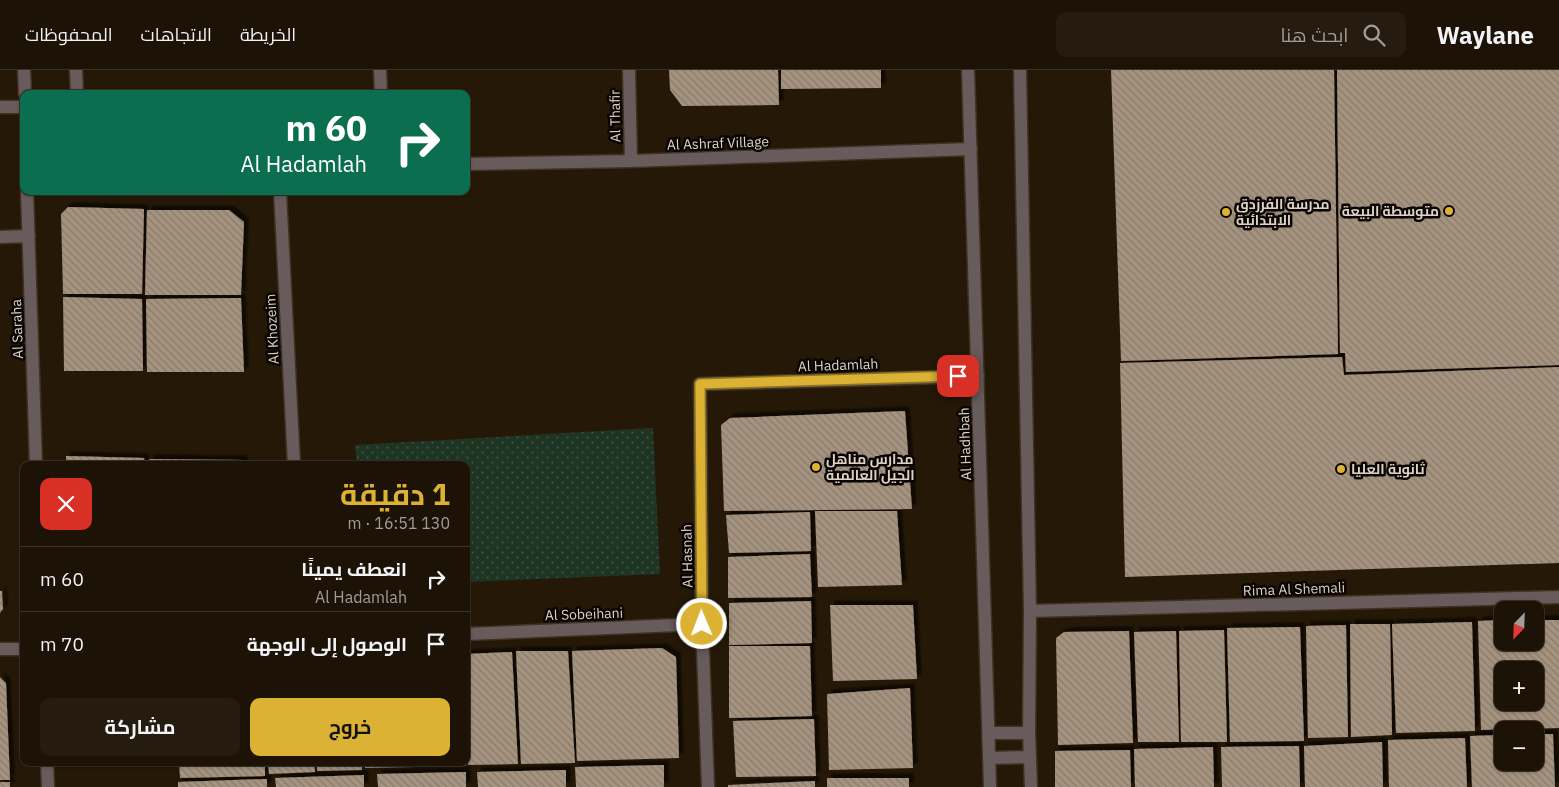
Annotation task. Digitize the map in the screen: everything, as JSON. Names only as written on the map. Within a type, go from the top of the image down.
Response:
[{"type":"street","points":[[24,70],[25,90]]},
{"type":"street","points":[[76,70],[77,90]]},
{"type":"street","points":[[380,70],[381,90]]},
{"type":"street","name":"Al Thafir","points":[[629,70],[631,160]]},
{"type":"street","name":"Al Hadhbah","points":[[968,70],[972,149],[990,787]]},
{"type":"street","points":[[1020,70],[1030,611],[1029,733],[1031,787]]},
{"type":"street","points":[[0,107],[20,107]]},
{"type":"street","name":"Al Ashraf Village","points":[[470,164],[972,149]]},
{"type":"street","name":"Al Saraha","points":[[27,195],[36,461]]},
{"type":"street","name":"Al Khozeim","points":[[280,195],[294,461]]},
{"type":"street","points":[[0,237],[29,236]]},
{"type":"street","name":"Al Hadamlah","points":[[700,384],[978,376]]},
{"type":"street","name":"Al Hasnah","points":[[700,384],[702,624],[708,787]]},
{"type":"street","name":"Rima Al Shemali","points":[[1030,611],[1559,597]]},
{"type":"street","name":"Al Sobeihani","points":[[470,634],[702,624]]},
{"type":"street","points":[[0,649],[20,649]]},
{"type":"street","points":[[989,733],[1029,733]]},
{"type":"street","points":[[989,758],[1030,758]]},
{"type":"street","points":[[47,766],[48,787]]},
{"type":"green space","points":[[653,428],[660,574],[470,582],[470,461],[357,461],[355,445]]},
{"type":"building","points":[[669,70],[778,70],[779,105],[682,106],[670,90]]},
{"type":"building","points":[[781,70],[881,70],[881,88],[781,89]]},
{"type":"building","name":"مدرسة الفرزدق الابتدائية","points":[[1111,70],[1334,70],[1338,354],[1121,361]]},
{"type":"building","name":"متوسطة البيعة","points":[[1337,70],[1559,70],[1559,365],[1346,372],[1345,353],[1340,353]]},
{"type":"building","points":[[68,207],[144,209],[142,294],[63,294],[61,214]]},
{"type":"building","points":[[147,210],[229,210],[244,222],[241,295],[145,295]]},
{"type":"building","points":[[63,297],[142,299],[143,371],[64,371]]},
{"type":"building","points":[[241,298],[244,372],[147,372],[146,299]]},
{"type":"building","name":"ثانوية العليا","points":[[1342,357],[1344,375],[1559,367],[1559,563],[1125,577],[1120,363]]},
{"type":"building","name":"مدارس مناهل الجيل العالمية","points":[[905,411],[912,509],[724,511],[721,425],[730,418]]},
{"type":"building","points":[[66,456],[144,458],[144,461],[66,461]]},
{"type":"building","points":[[149,459],[243,460],[243,461],[149,461]]},
{"type":"building","points":[[815,511],[897,511],[902,585],[818,587]]},
{"type":"building","points":[[810,512],[811,551],[729,553],[726,515]]},
{"type":"building","points":[[810,554],[812,597],[728,598],[728,557]]},
{"type":"building","points":[[0,591],[2,591],[3,609],[0,613]]},
{"type":"building","points":[[811,601],[812,643],[729,645],[729,603]]},
{"type":"building","points":[[830,605],[913,605],[917,679],[833,681]]},
{"type":"building","points":[[1494,620],[1494,651],[1544,651],[1544,620],[1559,620],[1559,728],[1544,728],[1544,721],[1494,721],[1494,730],[1481,730],[1478,621]]},
{"type":"building","points":[[1472,622],[1475,731],[1396,733],[1392,624]]},
{"type":"building","points":[[1350,624],[1390,624],[1392,735],[1351,737]]},
{"type":"building","points":[[1346,625],[1348,737],[1308,738],[1306,626]]},
{"type":"building","points":[[1300,627],[1304,741],[1230,742],[1227,628]]},
{"type":"building","points":[[1224,630],[1227,742],[1181,742],[1179,631]]},
{"type":"building","points":[[1129,631],[1133,743],[1058,745],[1056,638],[1064,632]]},
{"type":"building","points":[[1176,631],[1179,742],[1138,742],[1134,632]]},
{"type":"building","points":[[729,646],[810,646],[812,716],[729,718]]},
{"type":"building","points":[[662,648],[676,657],[679,758],[577,761],[572,651]]},
{"type":"building","points":[[516,651],[568,651],[575,763],[521,764]]},
{"type":"building","points":[[512,652],[518,764],[470,765],[470,654]]},
{"type":"building","points":[[0,677],[6,683],[10,780],[0,780]]},
{"type":"building","points":[[910,688],[913,768],[829,770],[827,694]]},
{"type":"building","points":[[814,719],[816,776],[736,777],[733,721]]},
{"type":"building","points":[[1544,734],[1553,734],[1555,787],[1472,787],[1470,736],[1494,735],[1494,771],[1544,771]]},
{"type":"building","points":[[1465,738],[1467,787],[1389,787],[1388,740]]},
{"type":"building","points":[[1382,742],[1383,787],[1305,787],[1304,746]]},
{"type":"building","points":[[1299,746],[1300,787],[1222,787],[1221,747]]},
{"type":"building","points":[[1213,747],[1214,787],[1135,787],[1134,749]]},
{"type":"building","points":[[1130,750],[1131,787],[1055,787],[1055,751]]},
{"type":"building","points":[[664,765],[664,787],[576,787],[575,767]]},
{"type":"building","points":[[179,766],[265,766],[265,776],[180,778]]},
{"type":"building","points":[[268,766],[314,766],[315,772],[269,774]]},
{"type":"building","points":[[317,766],[362,766],[362,770],[317,771]]},
{"type":"building","points":[[365,766],[413,766],[413,767],[365,768]]},
{"type":"building","points":[[416,766],[466,766],[416,767]]},
{"type":"building","points":[[566,770],[566,787],[478,787],[477,772]]},
{"type":"building","points":[[466,772],[466,787],[378,787],[377,774]]},
{"type":"building","points":[[364,775],[364,787],[276,787],[275,778]]},
{"type":"building","points":[[827,778],[909,778],[909,787],[827,787]]},
{"type":"building","points":[[267,779],[267,787],[178,787],[178,782]]},
{"type":"building","points":[[815,781],[815,787],[728,787],[728,785]]},
{"type":"building","points":[[0,782],[10,782],[10,787],[0,787]]},
{"type":"place","name":"متوسطة البيعة","points":[[1449,211]]},
{"type":"place","name":"مدرسة الفرزدق الابتدائية","points":[[1226,212]]},
{"type":"place","name":"مدارس مناهل الجيل العالمية","points":[[816,467]]},
{"type":"place","name":"ثانوية العليا","points":[[1341,469]]},
{"type":"route","points":[[702,624],[700,384],[958,376]]}]
